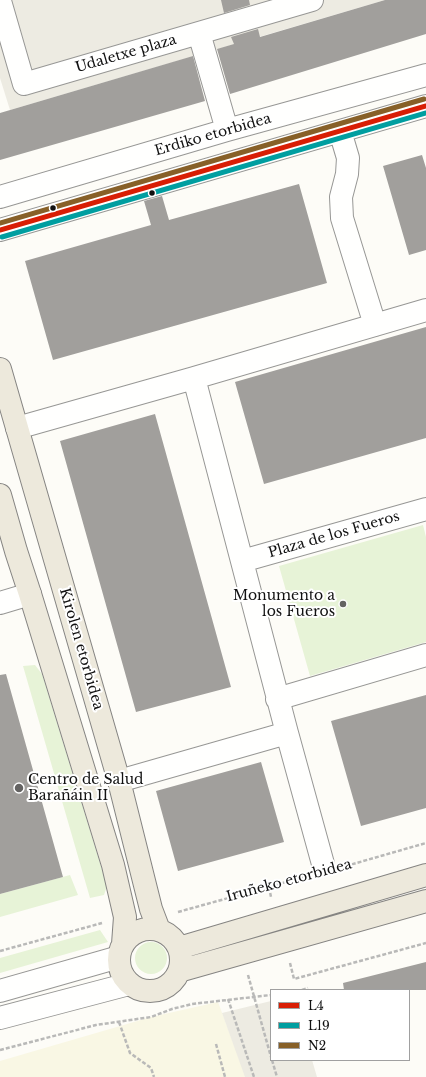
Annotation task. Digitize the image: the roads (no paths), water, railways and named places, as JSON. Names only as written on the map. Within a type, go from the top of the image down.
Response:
[{"type":"main road","name":"Kirolen etorbidea","points":[[0,369],[119,781],[151,909],[159,930]]},
{"type":"main road","points":[[0,495],[113,865],[125,917],[121,951],[121,972],[129,984],[148,992],[167,987],[174,980],[181,964],[179,948],[174,940],[159,930],[149,929],[138,931],[130,936],[121,951]]},
{"type":"main road","points":[[179,948],[426,875]]},
{"type":"main road","points":[[179,971],[426,901]]},
{"type":"street","name":"Udaletxe plaza","points":[[0,1],[24,84],[312,0]]},
{"type":"street","points":[[201,40],[227,130]]},
{"type":"street","name":"Erdiko etorbidea","points":[[0,197],[227,130],[426,75]]},
{"type":"street","points":[[0,230],[426,106]]},
{"type":"street","points":[[340,131],[348,158],[347,174],[341,197],[342,218],[374,325]]},
{"type":"street","points":[[17,428],[426,310]]},
{"type":"street","points":[[194,378],[277,699],[325,869]]},
{"type":"street","name":"Plaza de los Fueros","points":[[242,561],[426,509]]},
{"type":"street","points":[[0,603],[30,594]]},
{"type":"street","points":[[277,699],[426,655]]},
{"type":"street","points":[[119,781],[287,734]]},
{"type":"street","points":[[0,991],[121,951]]},
{"type":"street","points":[[0,1018],[129,984]]},
{"type":"place","name":"Monumento a los Fueros","points":[[343,604]]},
{"type":"place","name":"Centro de Salud Barañáin II","points":[[19,788]]}]
